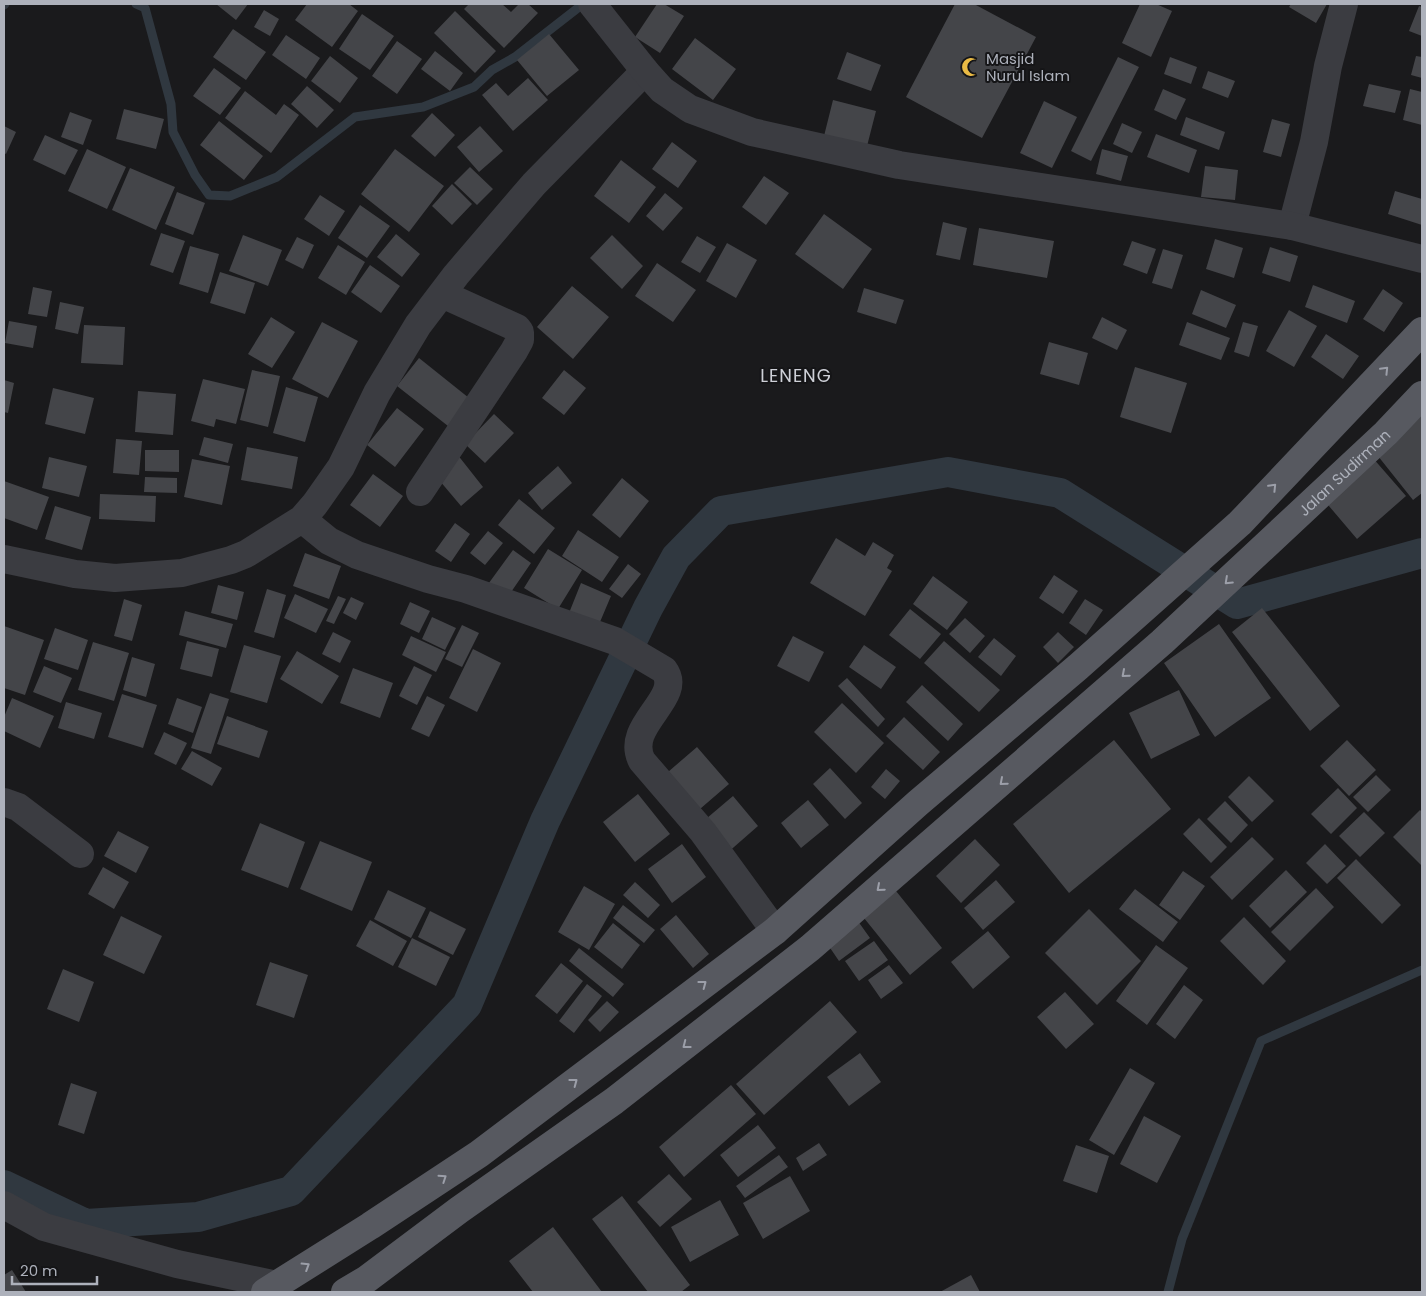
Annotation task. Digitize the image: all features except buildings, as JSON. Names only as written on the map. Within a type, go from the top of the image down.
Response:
[{"type":"main road","points":[[271,1288],[479,1154],[775,931],[918,803],[977,754],[1240,522],[1422,331]]},
{"type":"main road","name":"Jalan Sudirman","points":[[364,1288],[459,1210],[614,1102],[810,948],[1162,642],[1386,433],[1422,395]]},
{"type":"street","points":[[1292,226],[1314,142],[1328,66],[1344,4]]},
{"type":"street","points":[[599,13],[645,72],[662,90],[690,109],[752,132],[899,165],[1292,226],[1422,259]]},
{"type":"street","points":[[4,559],[75,574],[115,578],[182,574],[246,554],[302,519],[315,504],[340,466],[377,394],[418,325],[456,275],[534,184],[645,72]]},
{"type":"street","points":[[420,492],[520,340],[520,332],[517,328],[442,294]]},
{"type":"street","points":[[302,519],[329,541],[357,555],[420,577],[466,588],[616,641],[664,670],[669,678],[668,689],[638,739],[638,754],[645,765],[703,832],[775,931]]},
{"type":"street","points":[[4,802],[18,807],[80,854]]},
{"type":"street","points":[[4,1206],[44,1227],[60,1232],[271,1288]]},
{"type":"waterway","points":[[136,4],[145,8],[171,104],[173,132],[195,175],[209,195],[230,196],[277,177],[355,117],[423,107],[474,87],[492,70],[515,57],[583,4]]},
{"type":"waterway","points":[[4,1185],[86,1224],[198,1217],[291,1191],[467,1005],[545,821],[648,608],[676,557],[721,511],[948,472],[1060,493],[1237,604],[1422,553]]},
{"type":"waterway","points":[[1168,1292],[1182,1239],[1261,1041],[1422,970]]},
{"type":"place","name":"Masjid Nurul Islam","points":[[971,67]]},
{"type":"district","name":"LENENG","points":[[796,375]]}]
